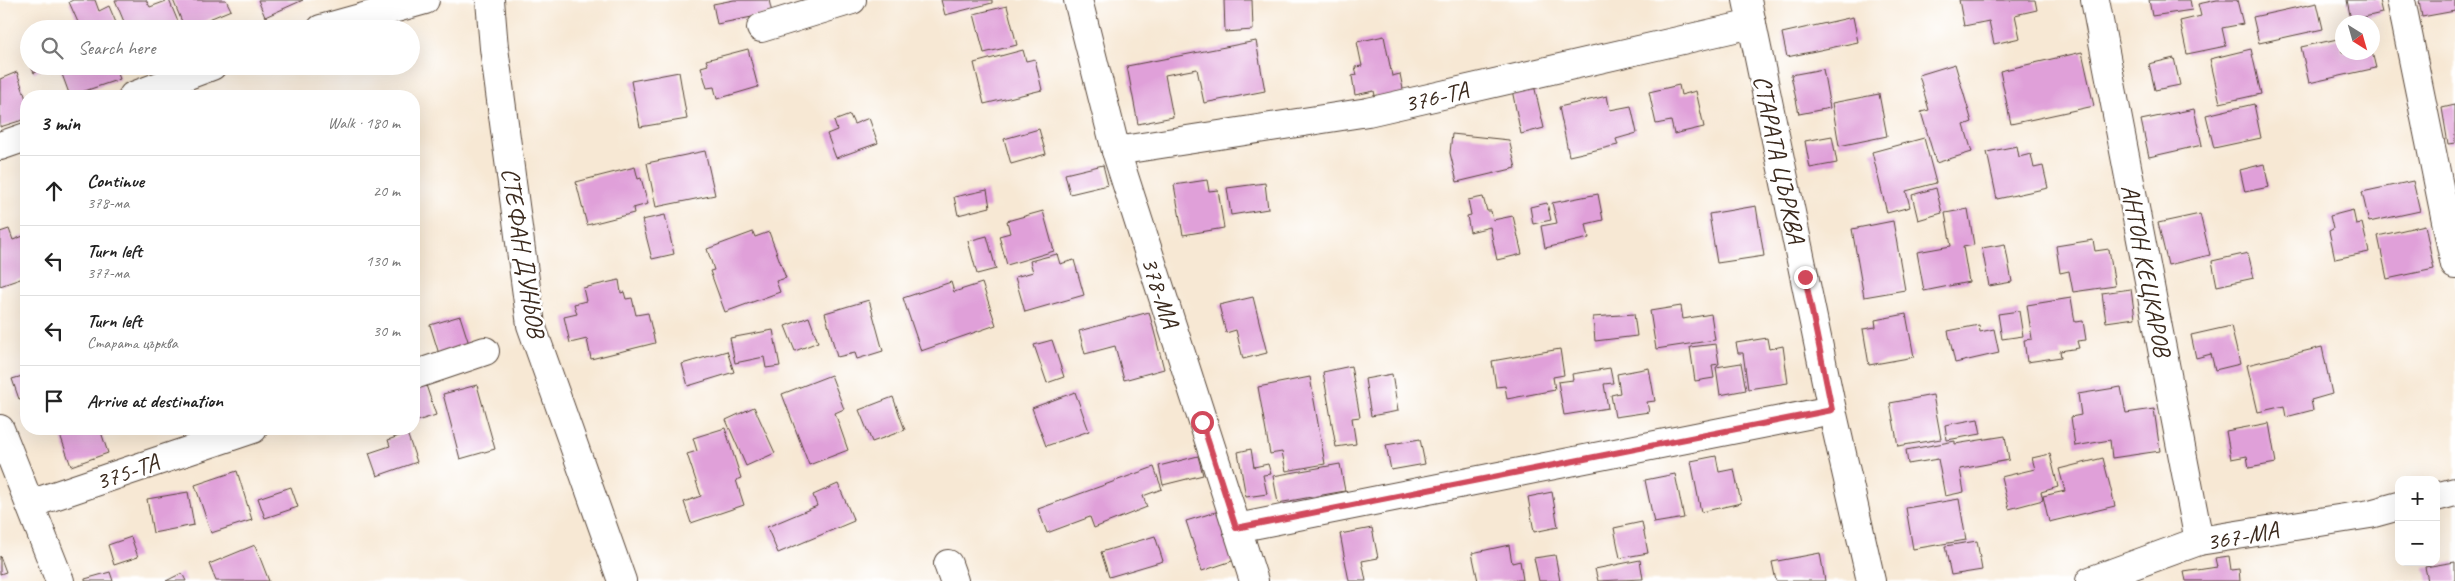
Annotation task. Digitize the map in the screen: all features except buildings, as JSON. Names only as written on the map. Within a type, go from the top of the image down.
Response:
[{"type":"street","points":[[353,20],[425,0]]},
{"type":"street","name":"СТЕФАН ДУНЬОВ","points":[[490,0],[494,48],[531,325],[622,581]]},
{"type":"street","points":[[761,28],[852,0]]},
{"type":"street","name":"378-МА","points":[[1078,0],[1116,151],[1254,581]]},
{"type":"street","name":"АНТОН КЕЦКАРОВ","points":[[2095,0],[2199,541]]},
{"type":"street","points":[[2402,0],[2455,265]]},
{"type":"street","name":"376-ТА","points":[[1116,151],[1368,112],[1750,12]]},
{"type":"street","name":"СТАРАТА ЦЪРКВА","points":[[1750,12],[1832,410],[1871,581]]},
{"type":"street","points":[[149,90],[188,75]]},
{"type":"street","points":[[0,146],[20,139]]},
{"type":"street","points":[[420,373],[484,351]]},
{"type":"street","points":[[1236,528],[1832,410]]},
{"type":"street","points":[[0,430],[60,581]]},
{"type":"street","name":"375-ТА","points":[[30,504],[235,435]]},
{"type":"street","points":[[2440,496],[2455,492]]},
{"type":"street","name":"367-МА","points":[[2090,581],[2135,572],[2199,541],[2370,514],[2395,507]]},
{"type":"route","points":[[1202,422],[1236,528],[1832,410],[1805,277]]}]
